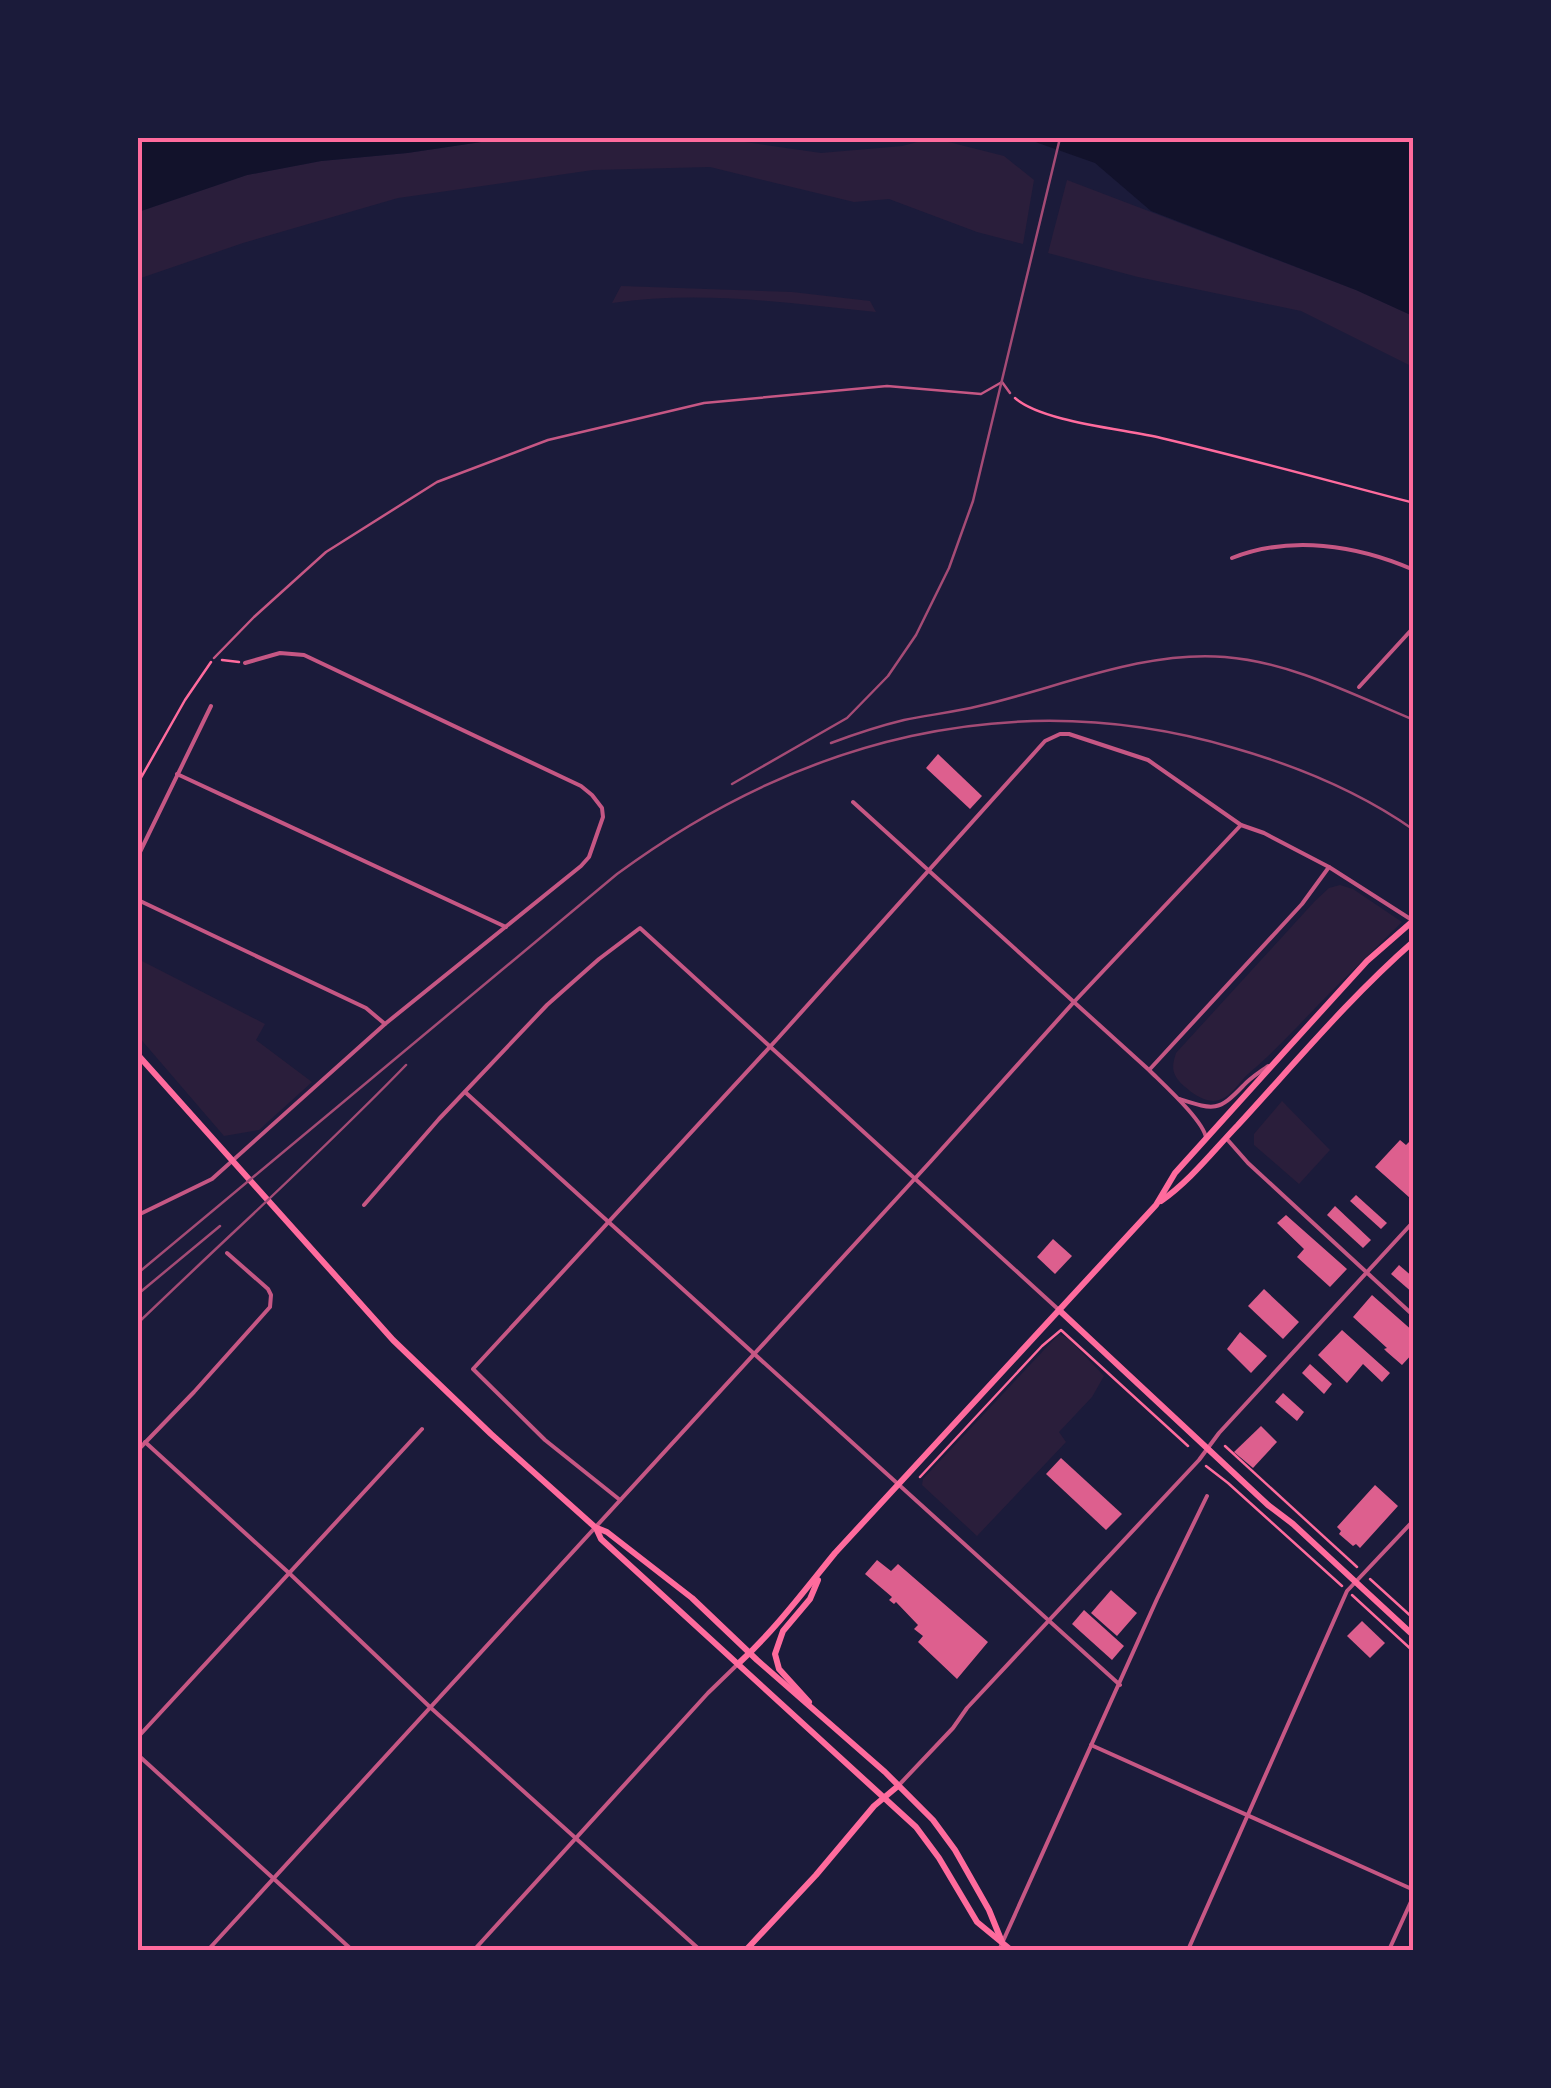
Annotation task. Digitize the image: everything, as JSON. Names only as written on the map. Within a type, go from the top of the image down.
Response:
[{"type":"main road","points":[[738,1662],[796,1604],[898,1484],[1156,1205],[1175,1173],[1286,1050],[1367,962],[1414,921]]},
{"type":"main road","points":[[1156,1205],[1175,1192],[1374,977],[1414,941]]},
{"type":"main road","points":[[138,1054],[418,1366],[543,1483],[596,1528],[607,1532],[676,1584],[822,1715]]},
{"type":"main road","points":[[1059,1310],[1414,1636]]},
{"type":"main road","points":[[596,1528],[602,1539],[885,1797],[928,1842],[977,1922],[1000,1946],[1011,1950]]},
{"type":"main road","points":[[822,1570],[810,1599],[783,1631],[774,1654],[776,1663],[822,1715],[933,1820],[989,1910],[1000,1946]]},
{"type":"main road","points":[[746,1950],[898,1786]]},
{"type":"street","points":[[1232,558],[1258,548],[1310,545],[1358,551],[1414,570]]},
{"type":"street","points":[[1359,687],[1414,627]]},
{"type":"street","points":[[138,1215],[212,1179],[385,1024],[581,866],[594,845],[603,817],[602,808],[581,786],[304,655],[280,653],[246,663]]},
{"type":"street","points":[[138,856],[212,706]]},
{"type":"street","points":[[620,1500],[546,1440],[473,1368],[1046,741],[1069,734],[1148,760],[1241,825],[1264,832],[1362,886],[1414,921]]},
{"type":"street","points":[[178,774],[506,926]]},
{"type":"street","points":[[853,802],[1149,1070],[1204,1128],[1206,1139]]},
{"type":"street","points":[[208,1950],[1072,1002],[1241,825]]},
{"type":"street","points":[[1149,1070],[1302,904],[1329,868]]},
{"type":"street","points":[[138,900],[366,1008],[385,1024]]},
{"type":"street","points":[[364,1204],[557,994],[640,928],[1059,1310]]},
{"type":"street","points":[[1178,1099],[1208,1107],[1221,1106],[1280,1057]]},
{"type":"street","points":[[465,1092],[1120,1685]]},
{"type":"street","points":[[1226,1138],[1248,1164],[1414,1316]]},
{"type":"street","points":[[898,1786],[1414,1221]]},
{"type":"street","points":[[138,1450],[270,1307],[268,1290],[227,1253]]},
{"type":"street","points":[[138,1737],[422,1429]]},
{"type":"street","points":[[145,1442],[431,1708],[700,1950]]},
{"type":"street","points":[[1000,1946],[1207,1496]]},
{"type":"street","points":[[1188,1950],[1347,1591],[1414,1520]]},
{"type":"street","points":[[474,1950],[738,1662]]},
{"type":"street","points":[[1091,1745],[1414,1893],[1389,1950]]},
{"type":"street","points":[[138,1754],[352,1950]]},
{"type":"lane","points":[[214,658],[254,616],[326,552],[437,482],[548,440],[704,403],[886,386],[980,394],[1002,382],[1010,393]]},
{"type":"path","points":[[1010,393],[1023,405],[1054,416],[1160,437],[1414,503]]},
{"type":"path","points":[[138,783],[184,700],[214,658],[246,663]]},
{"type":"path","points":[[920,1477],[1061,1330],[1188,1446]]},
{"type":"path","points":[[1225,1446],[1414,1619]]},
{"type":"path","points":[[1199,1460],[1414,1652]]},
{"type":"shaded area","points":[[138,138],[508,138],[321,161],[247,175],[138,212]]},
{"type":"shaded area","points":[[508,138],[717,138],[821,153],[902,146],[933,138],[1004,156],[1034,180],[1023,244],[977,232],[889,199],[854,202],[710,167],[593,170],[398,198],[243,243],[138,279],[138,212],[247,175],[321,161]]},
{"type":"shaded area","points":[[1024,138],[1413,138],[1413,316],[1151,211],[1095,163]]},
{"type":"shaded area","points":[[1067,180],[1356,290],[1413,316],[1413,367],[1301,311],[1138,277],[1048,253]]},
{"type":"shaded area","points":[[621,286],[792,292],[870,301],[876,312],[711,298],[612,303]]},
{"type":"shaded area","points":[[1340,885],[1353,889],[1402,922],[1227,1096],[1210,1101],[1200,1098],[1175,1075],[1176,1053],[1315,901],[1329,888]]},
{"type":"shaded area","points":[[138,959],[265,1024],[256,1040],[312,1082],[259,1130],[224,1136],[138,1036]]},
{"type":"shaded area","points":[[1282,1101],[1330,1150],[1299,1184],[1254,1145],[1254,1134]]},
{"type":"shaded area","points":[[1059,1334],[1068,1338],[1104,1376],[1092,1397],[1059,1432],[1066,1442],[977,1536],[922,1485],[923,1479]]},
{"type":"building","points":[[938,754],[982,796],[970,809],[926,768]]},
{"type":"building","points":[[1414,1137],[1414,1194],[1410,1198],[1375,1167],[1400,1140],[1406,1145]]},
{"type":"building","points":[[1356,1195],[1387,1223],[1381,1229],[1350,1201]]},
{"type":"building","points":[[1335,1206],[1371,1240],[1363,1248],[1327,1215]]},
{"type":"building","points":[[1286,1215],[1347,1269],[1330,1287],[1297,1257],[1304,1249],[1277,1223]]},
{"type":"building","points":[[1053,1239],[1072,1256],[1055,1274],[1037,1257]]},
{"type":"building","points":[[1399,1265],[1414,1278],[1414,1294],[1391,1274]]},
{"type":"building","points":[[1264,1289],[1299,1322],[1283,1339],[1248,1306]]},
{"type":"building","points":[[1372,1295],[1414,1332],[1414,1352],[1402,1365],[1353,1317]]},
{"type":"building","points":[[1342,1330],[1390,1373],[1382,1382],[1363,1364],[1347,1383],[1318,1355]]},
{"type":"building","points":[[1240,1332],[1267,1356],[1251,1373],[1227,1349]]},
{"type":"building","points":[[1310,1364],[1332,1384],[1324,1394],[1302,1373]]},
{"type":"building","points":[[1283,1393],[1304,1412],[1297,1421],[1275,1402]]},
{"type":"building","points":[[1261,1426],[1277,1442],[1253,1468],[1234,1452]]},
{"type":"building","points":[[1061,1458],[1122,1514],[1106,1530],[1046,1474]]},
{"type":"building","points":[[1375,1485],[1398,1506],[1360,1548],[1353,1546],[1337,1527]]},
{"type":"building","points":[[877,1560],[891,1571],[898,1564],[988,1642],[957,1679],[918,1642],[923,1636],[914,1629],[918,1625],[865,1574]]},
{"type":"building","points":[[1111,1590],[1137,1613],[1117,1636],[1091,1613]]},
{"type":"building","points":[[1084,1610],[1124,1646],[1112,1660],[1072,1624]]},
{"type":"building","points":[[1362,1621],[1385,1643],[1370,1658],[1347,1636]]},
{"type":"railway","points":[[732,784],[847,718],[888,676],[916,635],[949,568],[973,501],[1060,138]]},
{"type":"railway","points":[[831,743],[895,722],[979,706],[1101,672],[1194,656],[1274,665],[1414,720]]},
{"type":"railway","points":[[138,1273],[617,874],[687,827],[760,788],[834,758],[911,736],[990,724],[1070,721],[1152,729],[1281,763],[1350,792],[1414,830]]},
{"type":"railway","points":[[138,1323],[406,1065]]},
{"type":"railway","points":[[138,1294],[220,1226]]}]
